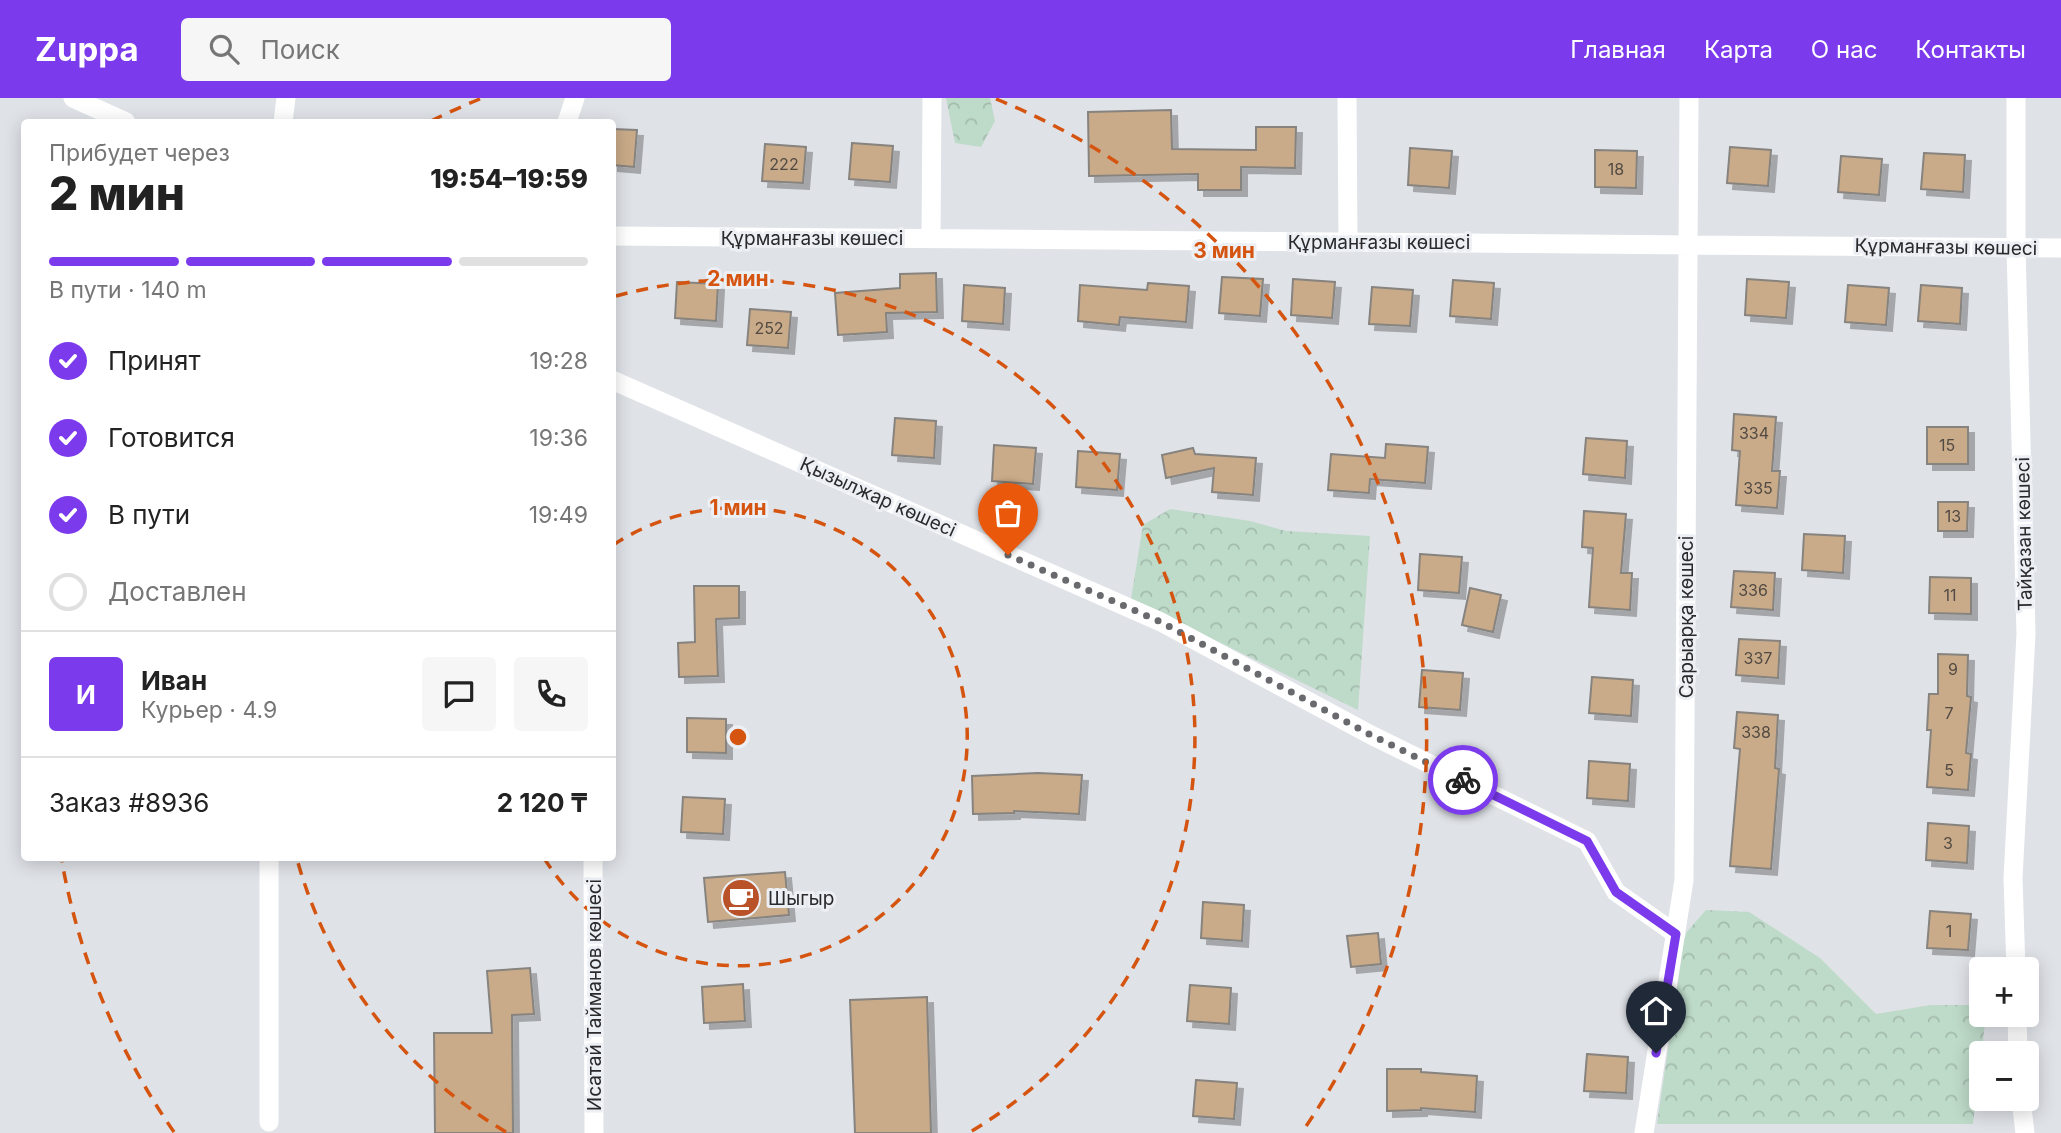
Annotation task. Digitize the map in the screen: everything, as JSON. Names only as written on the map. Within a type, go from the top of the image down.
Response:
[{"type":"street","points":[[73,98],[119,119]]},
{"type":"street","points":[[283,119],[286,98]]},
{"type":"street","points":[[568,119],[575,98]]},
{"type":"street","points":[[931,239],[932,98]]},
{"type":"street","points":[[1347,98],[1348,242]]},
{"type":"street","name":"Сарыарқа көшесі","points":[[1644,1133],[1684,880],[1689,98]]},
{"type":"street","name":"Тайқазан көшесі","points":[[2016,98],[2026,634],[2014,877],[2016,957]]},
{"type":"street","name":"Құрманғазы көшесі","points":[[616,236],[2061,248]]},
{"type":"street","name":"Қызылжар көшесі","points":[[616,382],[1161,622],[1371,735],[1587,841],[1616,892],[1676,934]]},
{"type":"street","points":[[269,861],[269,1122]]},
{"type":"street","name":"Исатай Тайманов көшесі","points":[[593,861],[594,1133]]},
{"type":"street","points":[[2022,1111],[2025,1133]]},
{"type":"green space","points":[[946,98],[990,98],[995,121],[981,147],[955,143]]},
{"type":"green space","points":[[1170,509],[1250,521],[1286,531],[1370,536],[1358,710],[1131,599],[1143,525]]},
{"type":"green space","points":[[1706,910],[1749,912],[1820,958],[1876,1014],[1931,1005],[1969,1005],[1969,1027],[1985,1027],[1983,1041],[1969,1041],[1969,1111],[1975,1111],[1973,1124],[1657,1124],[1685,934]]},
{"type":"building","points":[[1171,110],[1172,149],[1256,150],[1256,127],[1296,127],[1295,168],[1241,167],[1241,190],[1198,190],[1198,174],[1089,176],[1088,112]]},
{"type":"building","points":[[616,129],[637,130],[634,167],[616,165]]},
{"type":"building","points":[[852,143],[893,146],[890,182],[849,179]]},
{"type":"building","points":[[765,144],[806,147],[803,183],[762,181]]},
{"type":"building","points":[[1730,147],[1771,150],[1768,186],[1727,183]]},
{"type":"building","points":[[1410,148],[1452,151],[1449,188],[1408,185]]},
{"type":"building","points":[[1595,150],[1637,151],[1636,188],[1595,187]]},
{"type":"building","points":[[1924,153],[1965,155],[1963,192],[1921,189]]},
{"type":"building","points":[[1841,156],[1882,159],[1879,195],[1838,192]]},
{"type":"building","points":[[936,273],[937,312],[886,313],[887,332],[838,335],[835,293],[900,288],[900,274]]},
{"type":"building","points":[[1222,277],[1263,279],[1260,316],[1219,313]]},
{"type":"building","points":[[1293,279],[1335,282],[1332,318],[1291,315]]},
{"type":"building","points":[[1747,279],[1789,282],[1786,318],[1745,315]]},
{"type":"building","points":[[1453,280],[1494,283],[1491,319],[1450,316]]},
{"type":"building","points":[[677,282],[718,284],[716,321],[675,318]]},
{"type":"building","points":[[1148,283],[1189,286],[1186,322],[1120,317],[1119,325],[1078,321],[1080,285],[1147,290]]},
{"type":"building","points":[[964,285],[1005,288],[1003,324],[962,321]]},
{"type":"building","points":[[1848,285],[1889,288],[1886,325],[1845,322]]},
{"type":"building","points":[[1921,285],[1962,288],[1960,324],[1918,321]]},
{"type":"building","points":[[1372,287],[1413,290],[1410,326],[1369,324]]},
{"type":"building","points":[[750,309],[791,312],[788,348],[747,345]]},
{"type":"building","points":[[1734,414],[1776,417],[1772,471],[1780,471],[1777,508],[1736,505],[1740,451],[1732,450]]},
{"type":"building","points":[[895,418],[936,421],[934,458],[892,455]]},
{"type":"building","points":[[1927,427],[1968,427],[1968,464],[1927,464]]},
{"type":"building","points":[[1586,438],[1627,441],[1625,478],[1583,474]]},
{"type":"building","points":[[1386,444],[1428,447],[1425,483],[1370,479],[1369,493],[1328,490],[1331,454],[1385,458]]},
{"type":"building","points":[[994,445],[1036,448],[1033,484],[992,481]]},
{"type":"building","points":[[1193,448],[1195,454],[1256,458],[1253,495],[1212,492],[1214,468],[1166,478],[1162,455]]},
{"type":"building","points":[[1078,451],[1120,454],[1117,490],[1076,487]]},
{"type":"building","points":[[1938,502],[1968,502],[1967,531],[1938,531]]},
{"type":"building","points":[[1584,511],[1626,514],[1621,573],[1632,573],[1630,610],[1589,607],[1593,548],[1582,547]]},
{"type":"building","points":[[1804,534],[1845,536],[1843,573],[1802,570]]},
{"type":"building","points":[[1420,554],[1462,557],[1459,593],[1418,590]]},
{"type":"building","points":[[1734,571],[1775,573],[1773,610],[1731,607]]},
{"type":"building","points":[[1930,577],[1971,578],[1971,614],[1929,613]]},
{"type":"building","points":[[694,586],[739,586],[739,618],[716,619],[718,676],[679,677],[678,643],[695,642]]},
{"type":"building","points":[[1470,588],[1501,595],[1493,632],[1462,625]]},
{"type":"building","points":[[1739,639],[1780,641],[1778,678],[1736,675]]},
{"type":"building","points":[[1938,654],[1968,655],[1967,696],[1971,697],[1966,753],[1971,754],[1968,790],[1927,787],[1931,730],[1927,730],[1929,694],[1938,694]]},
{"type":"building","points":[[1422,670],[1463,673],[1460,710],[1419,707]]},
{"type":"building","points":[[1592,677],[1633,680],[1631,716],[1589,713]]},
{"type":"building","points":[[1737,712],[1778,715],[1775,768],[1779,769],[1771,869],[1730,866],[1740,749],[1734,748]]},
{"type":"building","points":[[687,718],[726,719],[726,753],[687,752]]},
{"type":"building","points":[[1589,761],[1630,764],[1628,801],[1587,798]]},
{"type":"building","points":[[1038,773],[1082,775],[1079,814],[1014,811],[973,814],[972,776]]},
{"type":"building","points":[[683,797],[725,799],[723,834],[681,832]]},
{"type":"building","points":[[1928,823],[1969,826],[1967,863],[1926,860]]},
{"type":"building","points":[[785,872],[789,915],[708,922],[704,878]]},
{"type":"building","points":[[1203,902],[1244,905],[1242,941],[1201,938]]},
{"type":"building","points":[[1930,911],[1971,914],[1968,950],[1927,948]]},
{"type":"building","points":[[1378,933],[1381,964],[1351,967],[1347,936]]},
{"type":"building","points":[[530,968],[534,1014],[512,1015],[513,1133],[435,1133],[434,1033],[492,1033],[487,971]]},
{"type":"building","points":[[743,984],[745,1021],[704,1023],[702,987]]},
{"type":"building","points":[[1190,985],[1231,988],[1229,1024],[1187,1021]]},
{"type":"building","points":[[927,997],[931,1133],[855,1133],[850,1000]]},
{"type":"building","points":[[1587,1054],[1628,1057],[1626,1093],[1584,1091]]},
{"type":"building","points":[[1387,1069],[1421,1069],[1421,1072],[1477,1076],[1475,1112],[1421,1108],[1387,1111]]},
{"type":"building","points":[[1196,1080],[1237,1083],[1234,1119],[1193,1116]]},
{"type":"way so far","points":[[1008,555],[1161,622],[1371,735],[1463,780]]},
{"type":"place","name":"Шыгыр","points":[[741,898]]},
{"type":"route","points":[[1463,780],[1587,841],[1616,892],[1676,934],[1656,1053]]}]
